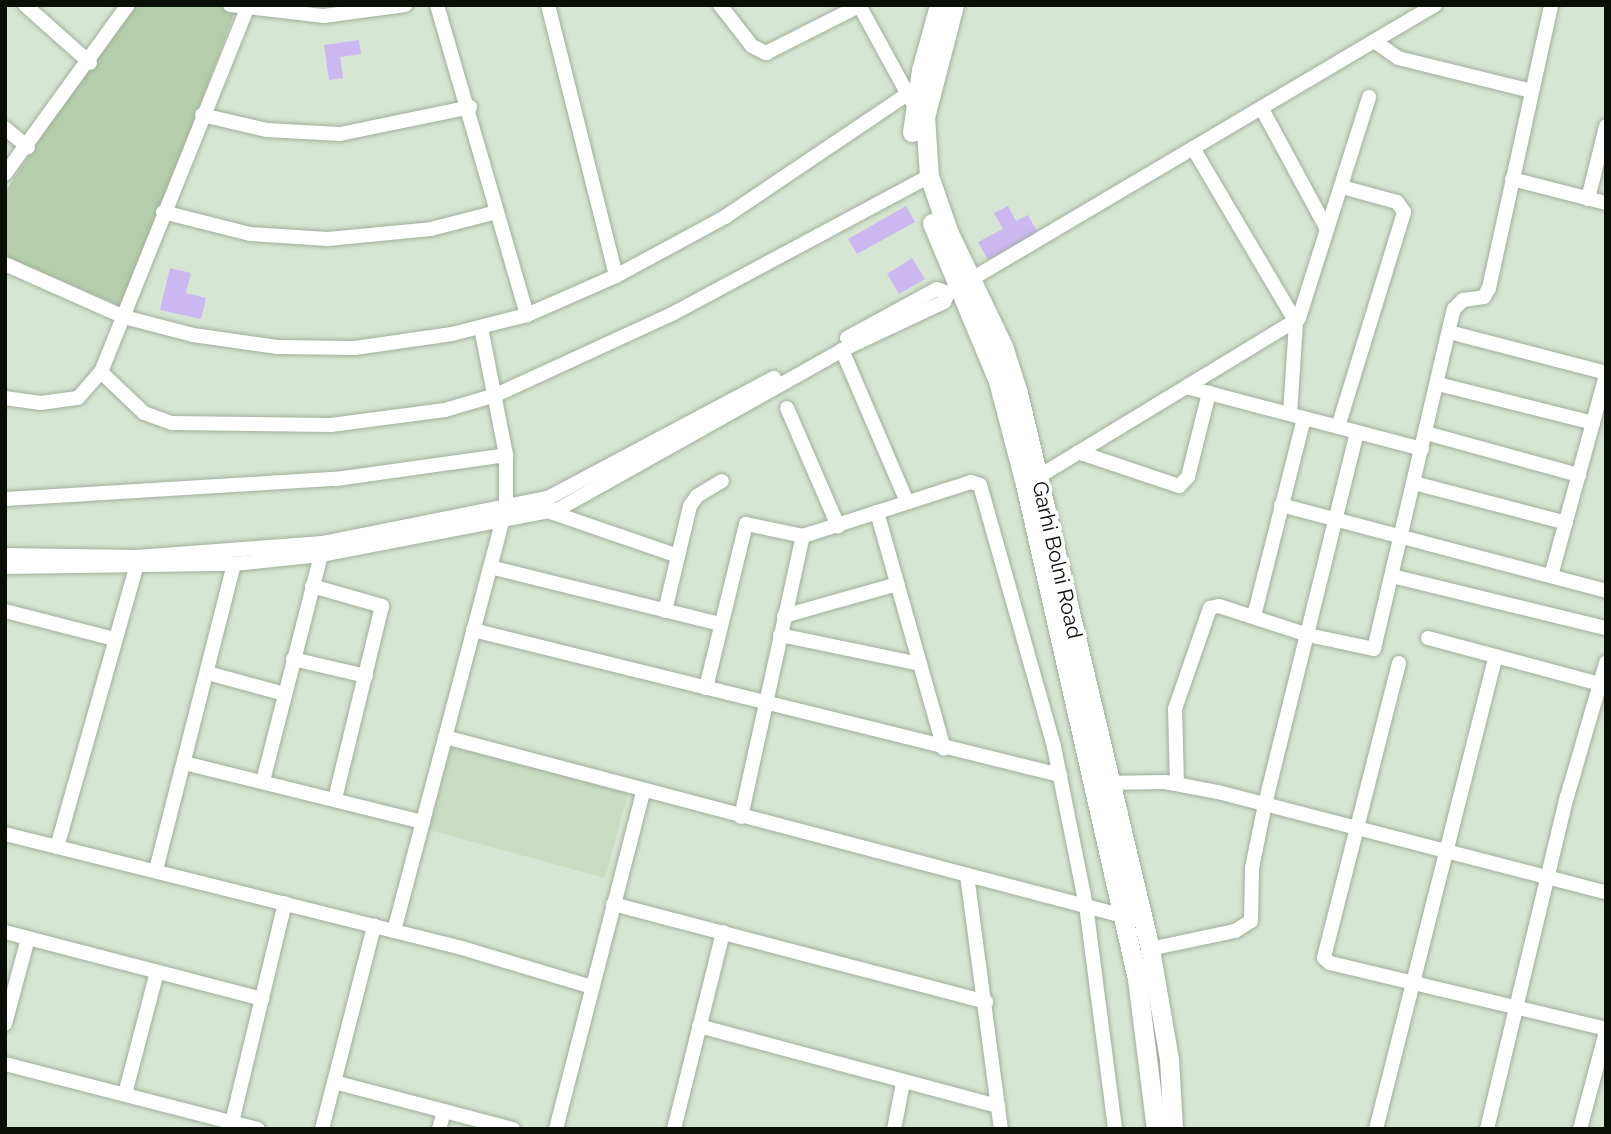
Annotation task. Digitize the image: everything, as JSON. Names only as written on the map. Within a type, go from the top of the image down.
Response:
[{"type":"main road","name":"Garhi Bolni Road","points":[[939,5],[915,105],[923,179],[959,289],[1010,366],[1032,480],[1102,783],[1147,1037],[1156,1129]]},
{"type":"main road","name":"Garhi Bolni Road","points":[[915,105],[954,5]]},
{"type":"main road","name":"Garhi Bolni Road","points":[[1102,783],[1150,948],[1168,1059],[1173,1129]]},
{"type":"street","points":[[25,5],[90,64]]},
{"type":"street","points":[[5,174],[90,64],[128,5]]},
{"type":"street","points":[[230,5],[324,16],[405,5]]},
{"type":"street","points":[[437,5],[470,107],[527,315]]},
{"type":"street","points":[[548,5],[616,276]]},
{"type":"street","points":[[5,264],[124,317],[167,331],[277,347],[387,345],[527,315],[616,276],[725,217],[915,105],[859,5],[766,53],[752,46],[720,5]]},
{"type":"street","points":[[550,512],[842,351],[944,302],[959,289],[1434,5]]},
{"type":"street","points":[[1177,784],[1174,709],[1207,612],[1219,606],[1308,635],[1372,651],[1457,303],[1479,299],[1487,292],[1551,5]]},
{"type":"street","points":[[5,398],[41,402],[78,398],[101,372],[202,115],[247,9]]},
{"type":"street","points":[[1374,41],[1398,58],[1531,91]]},
{"type":"street","points":[[1254,617],[1281,505],[1297,416],[1296,322],[1342,187],[1368,97]]},
{"type":"street","points":[[202,115],[267,130],[340,134],[470,107]]},
{"type":"street","points":[[1262,109],[1327,229]]},
{"type":"street","points":[[5,128],[28,147]]},
{"type":"street","points":[[1588,199],[1605,133]]},
{"type":"street","points":[[1193,148],[1296,322]]},
{"type":"street","points":[[101,372],[144,413],[172,423],[331,425],[394,420],[496,395],[672,314],[923,179]]},
{"type":"street","points":[[1512,179],[1606,203]]},
{"type":"street","points":[[1338,427],[1404,212],[1397,202],[1342,187]]},
{"type":"street","points":[[163,212],[250,234],[328,239],[431,229],[497,212]]},
{"type":"street","points":[[5,567],[234,564],[321,555],[504,514],[568,489],[937,289],[959,289]]},
{"type":"street","points":[[1032,480],[1296,322]]},
{"type":"street","points":[[394,931],[504,514],[506,455],[481,327]]},
{"type":"street","points":[[1449,332],[1606,374],[1551,576]]},
{"type":"street","points":[[842,351],[907,502]]},
{"type":"street","points":[[1438,384],[1593,423]]},
{"type":"street","points":[[1186,387],[1422,449]]},
{"type":"street","points":[[1078,452],[1179,485],[1188,477],[1209,393]]},
{"type":"street","points":[[787,408],[838,526]]},
{"type":"street","points":[[1150,948],[1235,931],[1251,921],[1252,868],[1265,804],[1357,432]]},
{"type":"street","points":[[1426,433],[1579,474]]},
{"type":"street","points":[[5,499],[336,479],[506,455]]},
{"type":"street","points":[[665,611],[693,500],[722,481]]},
{"type":"street","points":[[706,688],[743,526],[751,523],[803,536],[971,482],[983,489],[1060,775],[1086,905],[1115,1129]]},
{"type":"street","points":[[1414,483],[1566,523]]},
{"type":"street","points":[[1281,505],[1401,534],[1606,591]]},
{"type":"street","points":[[5,555],[137,557],[247,551],[322,543],[504,514],[550,512],[678,556]]},
{"type":"street","points":[[877,512],[944,749]]},
{"type":"street","points":[[741,817],[763,702],[803,536]]},
{"type":"street","points":[[263,780],[321,555]]},
{"type":"street","points":[[156,870],[234,564]]},
{"type":"street","points":[[57,847],[136,567]]},
{"type":"street","points":[[490,567],[720,624]]},
{"type":"street","points":[[1392,576],[1606,628]]},
{"type":"street","points":[[784,616],[898,584]]},
{"type":"street","points":[[312,586],[382,606],[335,799]]},
{"type":"street","points":[[5,611],[114,639]]},
{"type":"street","points":[[473,630],[944,749],[1060,775]]},
{"type":"street","points":[[780,635],[920,664]]},
{"type":"street","points":[[1428,638],[1600,684]]},
{"type":"street","points":[[1376,1129],[1496,656]]},
{"type":"street","points":[[293,659],[366,676]]},
{"type":"street","points":[[1399,663],[1324,958],[1606,1030],[1580,1129]]},
{"type":"street","points":[[1487,1129],[1547,878],[1606,663]]},
{"type":"street","points":[[208,673],[285,694]]},
{"type":"street","points":[[445,737],[643,792],[1086,905],[1144,923]]},
{"type":"street","points":[[184,763],[263,780],[423,822]]},
{"type":"street","points":[[1102,783],[1177,784],[1357,827],[1446,853],[1606,892]]},
{"type":"street","points":[[556,1129],[643,792]]},
{"type":"street","points":[[5,834],[394,931],[592,987]]},
{"type":"street","points":[[967,875],[1001,1129]]},
{"type":"street","points":[[232,1122],[285,903]]},
{"type":"street","points":[[613,904],[986,1002]]},
{"type":"street","points":[[321,1129],[374,926]]},
{"type":"street","points":[[5,932],[262,999]]},
{"type":"street","points":[[674,1129],[723,932]]},
{"type":"street","points":[[5,1024],[28,938]]},
{"type":"street","points":[[125,1094],[156,972]]},
{"type":"street","points":[[699,1026],[999,1107]]},
{"type":"street","points":[[5,1064],[258,1129]]},
{"type":"street","points":[[334,1082],[513,1129]]},
{"type":"street","points":[[894,1129],[903,1083]]},
{"type":"street","points":[[439,1129],[443,1111]]},
{"type":"shaded area","points":[[128,5],[237,6],[125,308],[5,256],[5,192]]},
{"type":"shaded area","points":[[452,745],[628,793],[605,878],[429,830]]},
{"type":"building","points":[[359,40],[361,54],[340,57],[343,78],[329,80],[324,45]]},
{"type":"building","points":[[906,206],[915,222],[857,254],[848,239]]},
{"type":"building","points":[[1008,206],[1016,221],[1028,215],[1038,233],[988,260],[978,242],[1003,229],[994,213]]},
{"type":"building","points":[[912,258],[925,279],[899,294],[887,274]]},
{"type":"building","points":[[170,268],[191,273],[186,293],[206,298],[201,319],[160,310]]}]
